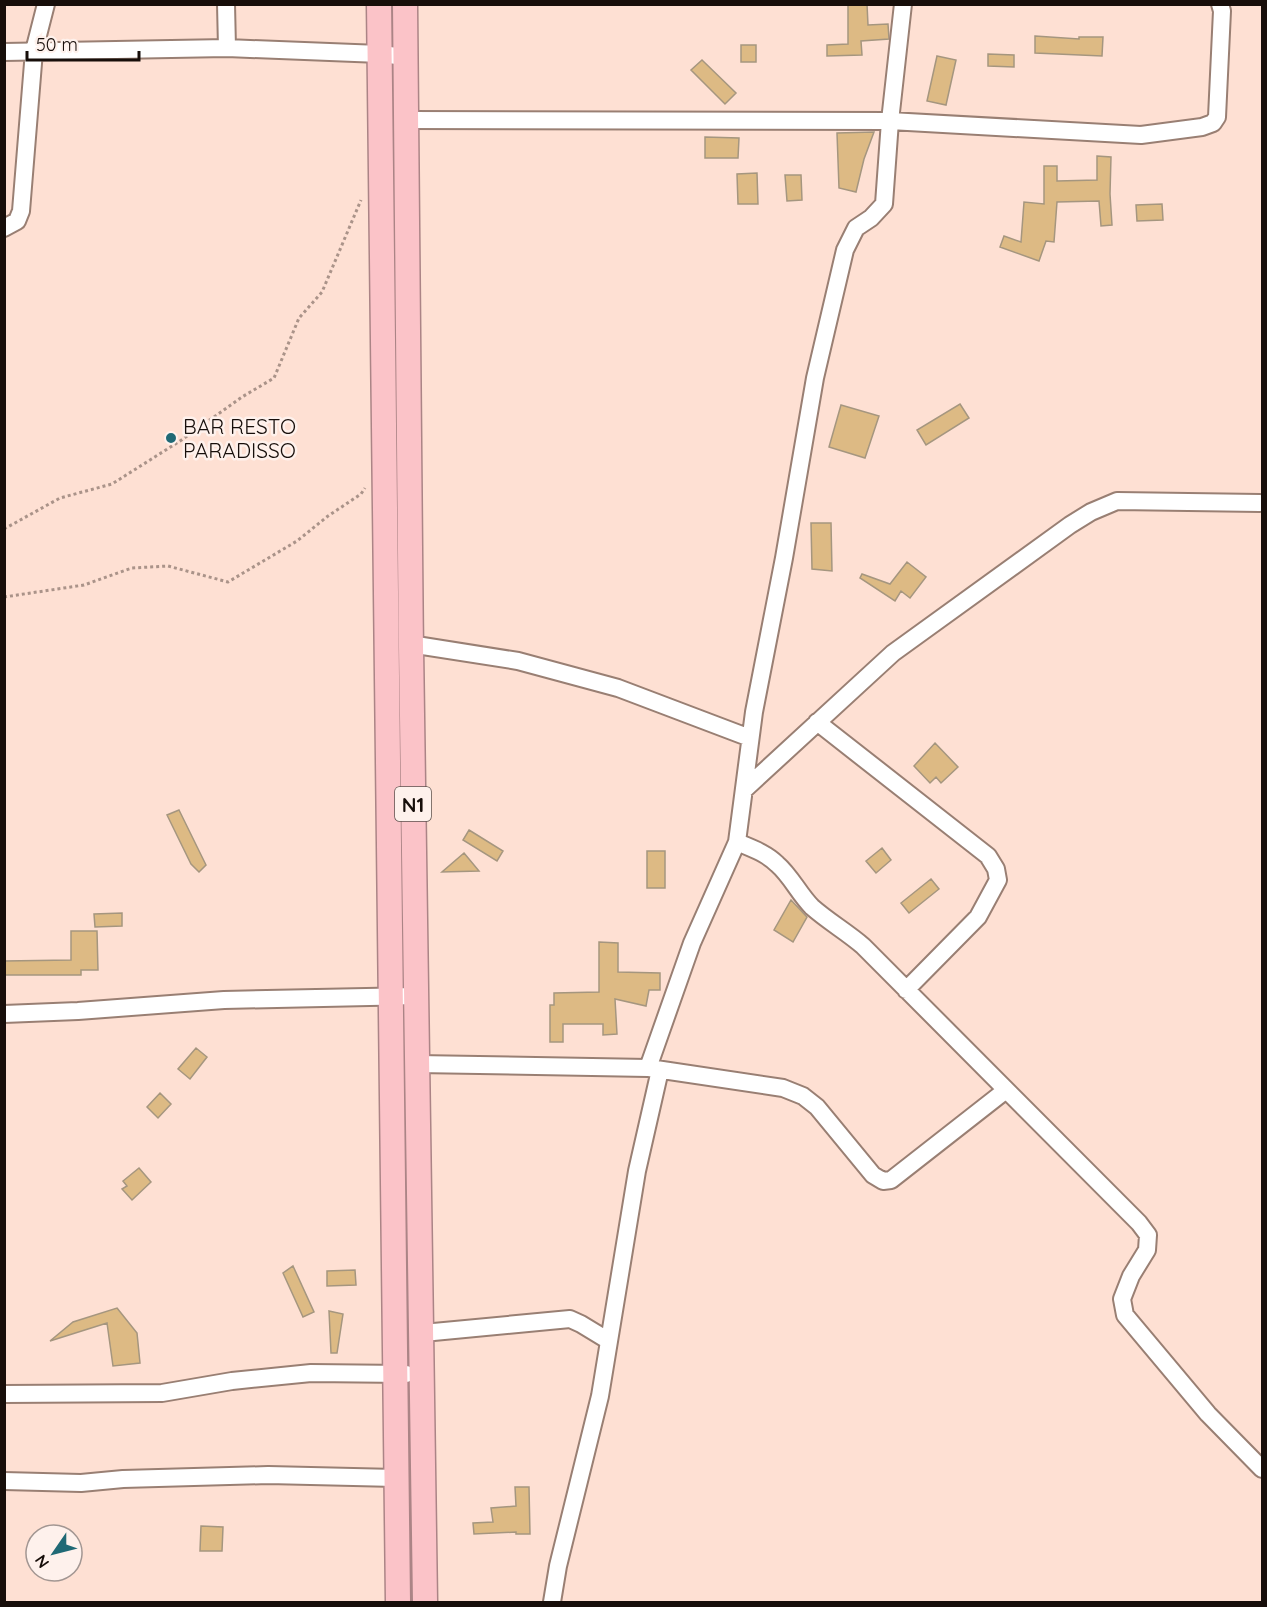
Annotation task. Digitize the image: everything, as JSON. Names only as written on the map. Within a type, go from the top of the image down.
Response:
[{"type":"highway","name":"N1","points":[[379,4],[398,1602]]},
{"type":"highway","name":"N1","points":[[405,4],[411,644],[423,1333],[425,1602]]},
{"type":"street","points":[[4,228],[16,221],[21,211],[34,51],[46,4]]},
{"type":"street","points":[[226,4],[227,48]]},
{"type":"street","points":[[552,1602],[558,1566],[600,1396],[654,1069],[692,943],[737,842],[750,738],[815,378],[844,250],[856,228],[871,218],[884,204],[890,121],[903,4]]},
{"type":"street","points":[[407,120],[890,121],[1141,135],[1203,127],[1213,123],[1218,117],[1222,11],[1220,4]]},
{"type":"street","points":[[4,52],[227,48],[405,57]]},
{"type":"street","points":[[744,790],[893,653],[1091,512],[1117,501],[1260,503]]},
{"type":"street","points":[[411,644],[518,661],[618,688],[750,738]]},
{"type":"street","points":[[818,722],[988,856],[996,869],[998,880],[978,917],[906,990]]},
{"type":"street","points":[[737,842],[776,862],[810,904],[836,927],[856,940],[1139,1223],[1148,1235],[1147,1250],[1131,1276],[1122,1299],[1125,1315],[1208,1414],[1263,1469]]},
{"type":"street","points":[[4,1014],[224,1000],[416,996]]},
{"type":"street","points":[[417,1064],[654,1069],[783,1088],[803,1096],[817,1107],[873,1175],[883,1181],[891,1180],[1006,1090]]},
{"type":"street","points":[[423,1333],[570,1319],[609,1341]]},
{"type":"street","points":[[4,1394],[162,1393],[232,1381],[311,1373],[422,1374]]},
{"type":"street","points":[[4,1481],[81,1483],[107,1479],[268,1475],[396,1478]]},
{"type":"path","points":[[4,529],[60,498],[112,484],[274,378],[299,318],[322,292],[362,198]]},
{"type":"path","points":[[4,597],[84,585],[132,568],[168,566],[228,582],[297,542],[328,516],[361,494],[366,487]]},
{"type":"building","points":[[848,4],[867,4],[868,25],[888,24],[889,39],[861,41],[862,55],[827,56],[827,45],[848,44]]},
{"type":"building","points":[[1035,36],[1079,39],[1079,37],[1103,37],[1102,56],[1035,53]]},
{"type":"building","points":[[741,45],[756,45],[756,62],[741,62]]},
{"type":"building","points":[[988,54],[1014,55],[1014,67],[988,66]]},
{"type":"building","points":[[937,56],[956,60],[946,105],[927,101]]},
{"type":"building","points":[[702,60],[736,93],[725,104],[691,70]]},
{"type":"building","points":[[874,132],[864,159],[856,192],[839,188],[837,133]]},
{"type":"building","points":[[705,137],[739,138],[738,158],[705,158]]},
{"type":"building","points":[[1097,156],[1111,157],[1112,225],[1101,226],[1099,201],[1057,202],[1054,242],[1046,241],[1039,261],[1000,247],[1004,236],[1021,242],[1024,202],[1044,204],[1044,166],[1057,166],[1057,181],[1097,180]]},
{"type":"building","points":[[757,173],[758,204],[738,204],[737,174]]},
{"type":"building","points":[[785,175],[801,175],[802,200],[787,201]]},
{"type":"building","points":[[1162,204],[1163,220],[1137,221],[1136,205]]},
{"type":"building","points":[[960,404],[969,418],[926,445],[917,430]]},
{"type":"building","points":[[841,405],[879,416],[865,458],[829,447]]},
{"type":"building","points":[[811,523],[831,523],[832,571],[812,569]]},
{"type":"building","points":[[907,562],[926,577],[910,598],[901,591],[895,601],[860,578],[862,574],[890,584]]},
{"type":"building","points":[[935,743],[958,767],[941,783],[936,777],[930,783],[914,766]]},
{"type":"building","points":[[179,810],[206,865],[199,872],[191,864],[167,815]]},
{"type":"building","points":[[469,830],[503,851],[497,861],[463,840]]},
{"type":"building","points":[[882,848],[891,860],[876,873],[866,861]]},
{"type":"building","points":[[647,851],[665,851],[665,888],[647,888]]},
{"type":"building","points":[[464,853],[479,871],[442,872]]},
{"type":"building","points":[[931,879],[939,889],[909,913],[901,903]]},
{"type":"building","points":[[791,900],[807,917],[793,942],[774,930]]},
{"type":"building","points":[[122,913],[122,926],[95,927],[94,914]]},
{"type":"building","points":[[71,931],[97,931],[98,970],[81,970],[81,975],[4,975],[4,961],[71,960]]},
{"type":"building","points":[[599,942],[618,943],[618,972],[660,973],[660,990],[649,990],[646,1006],[615,999],[617,1034],[603,1035],[603,1024],[563,1024],[563,1042],[550,1042],[550,1005],[554,1005],[554,993],[599,992]]},
{"type":"building","points":[[196,1048],[207,1057],[190,1079],[178,1069]]},
{"type":"building","points":[[160,1093],[171,1104],[158,1118],[147,1107]]},
{"type":"building","points":[[139,1168],[151,1182],[132,1200],[122,1189],[127,1186],[123,1181]]},
{"type":"building","points":[[293,1266],[314,1312],[303,1317],[283,1273]]},
{"type":"building","points":[[355,1270],[356,1285],[327,1286],[327,1271]]},
{"type":"building","points":[[117,1308],[137,1333],[140,1363],[113,1366],[107,1323],[50,1341],[73,1322]]},
{"type":"building","points":[[329,1311],[343,1314],[337,1353],[331,1353]]},
{"type":"building","points":[[515,1487],[529,1487],[530,1534],[516,1534],[516,1532],[474,1534],[473,1523],[493,1522],[491,1508],[516,1506]]},
{"type":"building","points":[[201,1526],[223,1527],[222,1551],[200,1551]]},
{"type":"place","name":"BAR RESTO PARADISSO","points":[[171,438]]}]
